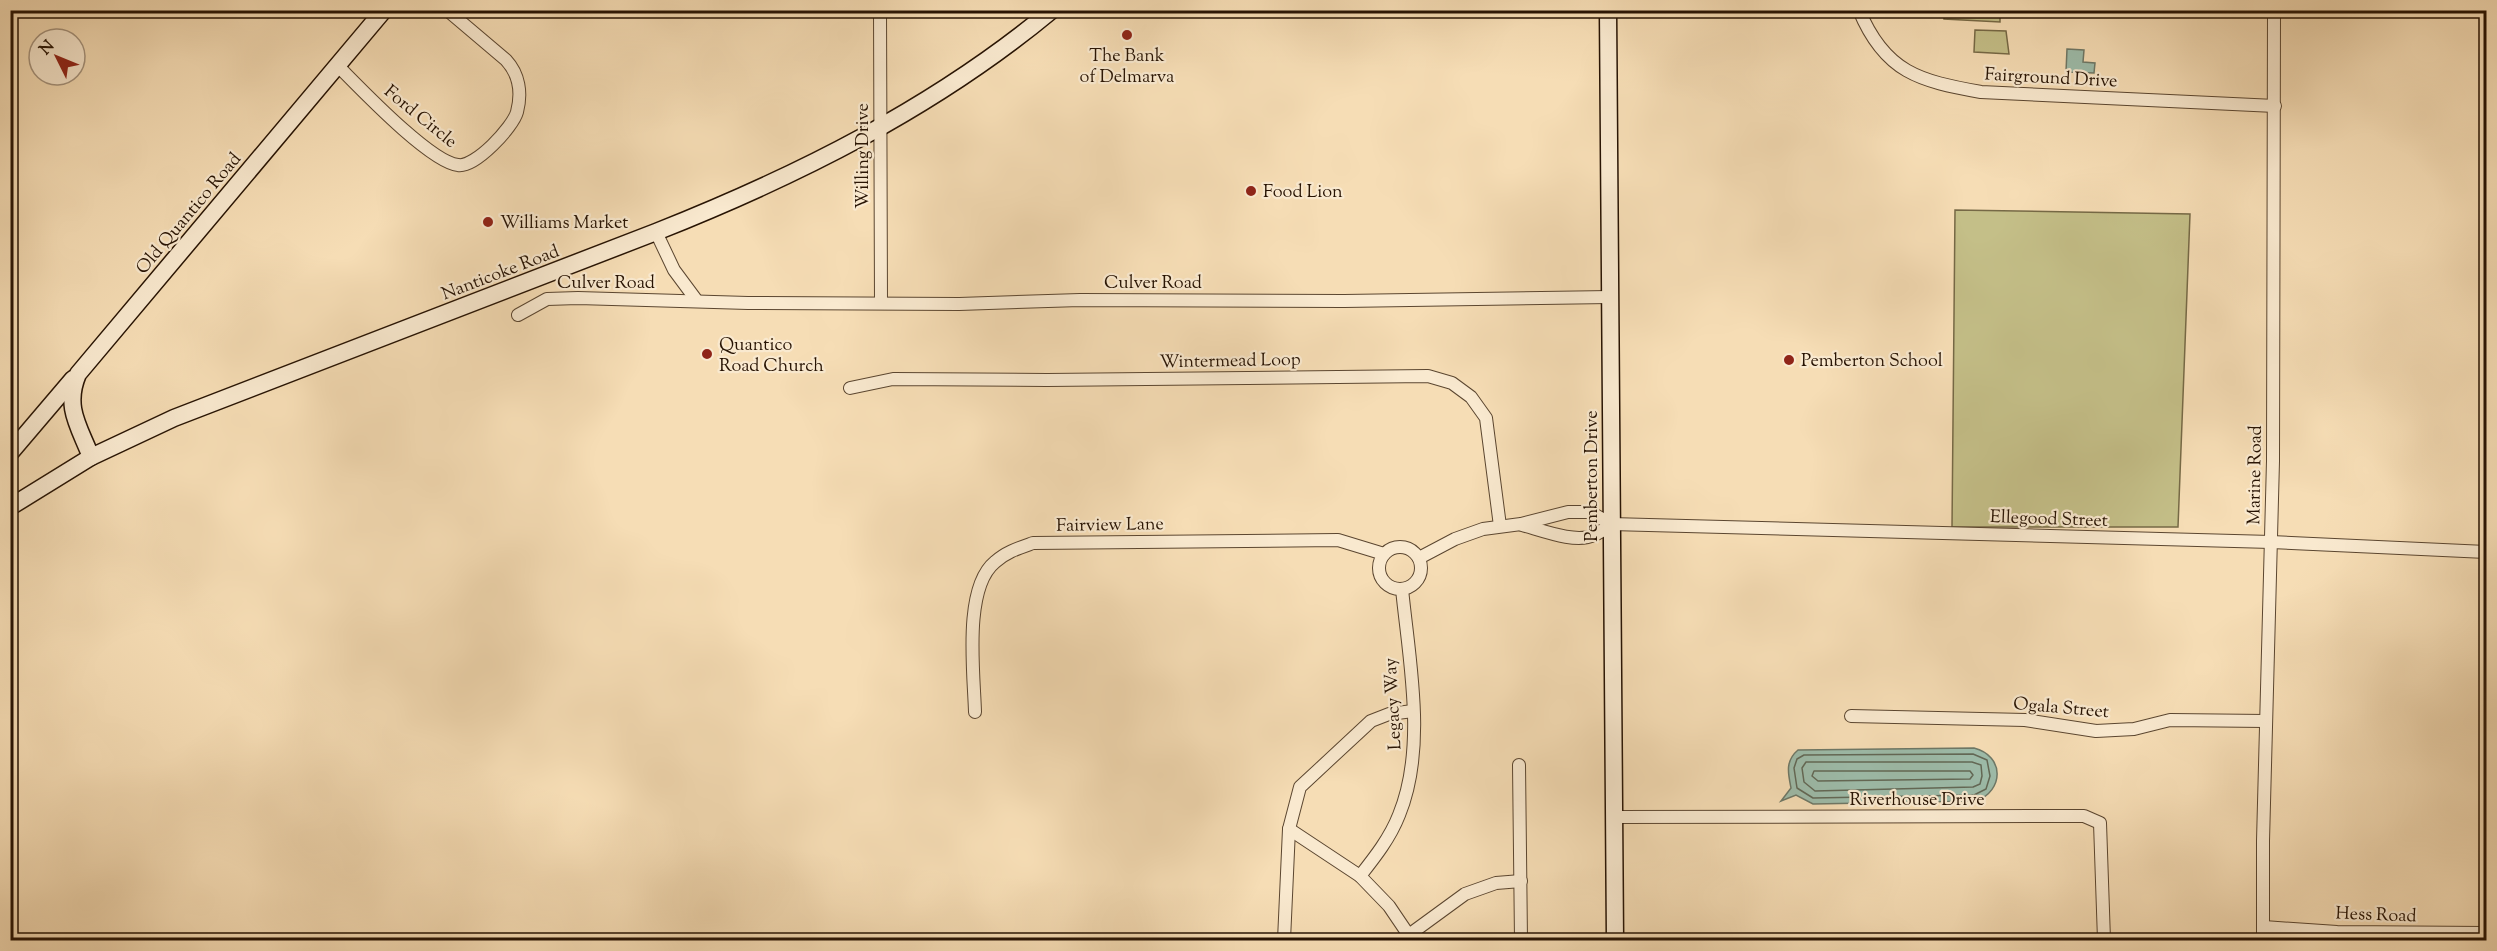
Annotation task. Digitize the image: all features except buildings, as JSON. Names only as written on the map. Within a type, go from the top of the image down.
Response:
[{"type":"street","name":"Old Quantico Road","points":[[91,457],[71,407],[70,394],[78,374],[384,10]]},
{"type":"street","name":"Ford Circle","points":[[338,66],[399,126],[429,150],[443,160],[458,165],[471,164],[507,128],[517,113],[518,86],[513,68],[506,60],[447,10]]},
{"type":"street","name":"Willing Drive","points":[[880,10],[881,302]]},
{"type":"street","name":"Nanticoke Road","points":[[10,507],[91,457],[207,405],[656,232],[762,188],[880,127],[948,86],[1052,10]]},
{"type":"street","name":"Pemberton Drive","points":[[1608,10],[1615,940]]},
{"type":"street","name":"Fairground Drive","points":[[1859,10],[1868,30],[1884,52],[1903,69],[1933,84],[1981,92],[2275,106]]},
{"type":"street","name":"Marine Road","points":[[2263,940],[2263,841],[2271,542],[2274,10]]},
{"type":"street","name":"Culver Road","points":[[656,232],[674,270],[697,301]]},
{"type":"street","name":"Culver Road","points":[[518,315],[547,300],[578,298],[959,304],[1080,300],[1344,301],[1610,297]]},
{"type":"street","points":[[10,453],[78,374]]},
{"type":"street","name":"Wintermead Loop","points":[[850,388],[893,379],[1047,380],[1428,376],[1452,382],[1471,397],[1486,418],[1500,526]]},
{"type":"street","points":[[1419,558],[1455,539],[1483,528],[1521,524],[1575,512],[1590,512],[1611,524],[1593,536],[1580,537],[1562,536],[1521,524]]},
{"type":"street","name":"Ellegood Street","points":[[1611,524],[2271,542],[2487,552]]},
{"type":"street","name":"Fairview Lane","points":[[975,711],[973,630],[977,591],[993,563],[1012,550],[1033,543],[1338,540],[1384,554]]},
{"type":"street","points":[[1404,546],[1411,549],[1419,558],[1421,565],[1419,577],[1410,587],[1395,588],[1381,578],[1378,567],[1384,554],[1392,548],[1404,546]]},
{"type":"street","name":"Legacy Way","points":[[1360,876],[1392,829],[1405,797],[1414,749],[1413,711],[1402,589]]},
{"type":"street","points":[[1284,940],[1289,829],[1300,787],[1371,721],[1389,714],[1413,711]]},
{"type":"street","name":"Ogala Street","points":[[1851,716],[2025,720],[2096,731],[2134,729],[2170,720],[2266,721]]},
{"type":"street","points":[[1519,765],[1521,940]]},
{"type":"street","name":"Riverhouse Drive","points":[[1615,817],[2084,816],[2100,823],[2104,940]]},
{"type":"street","points":[[1289,829],[1360,876],[1389,906],[1407,938],[1465,894],[1496,883],[1521,881]]},
{"type":"street","name":"Hess Road","points":[[2264,927],[2337,932],[2487,933]]},
{"type":"shaded area","points":[[1944,11],[2000,11],[2000,22],[1944,19]]},
{"type":"shaded area","points":[[1975,30],[2006,31],[2009,54],[1974,52]]},
{"type":"shaded area","points":[[1955,210],[2190,214],[2178,527],[1952,527]]},
{"type":"water","points":[[2067,49],[2084,50],[2083,62],[2095,63],[2094,73],[2066,72]]},
{"type":"water","points":[[1974,748],[1991,758],[1996,766],[1997,774],[1992,790],[1976,801],[1813,804],[1796,795],[1781,801],[1791,788],[1789,763],[1798,750]]},
{"type":"place","name":"The Bank of Delmarva","points":[[1127,35]]},
{"type":"place","name":"Food Lion","points":[[1251,191]]},
{"type":"place","name":"Williams Market","points":[[488,222]]},
{"type":"place","name":"Quantico Road Church","points":[[707,354]]},
{"type":"place","name":"Pemberton School","points":[[1789,360]]}]
